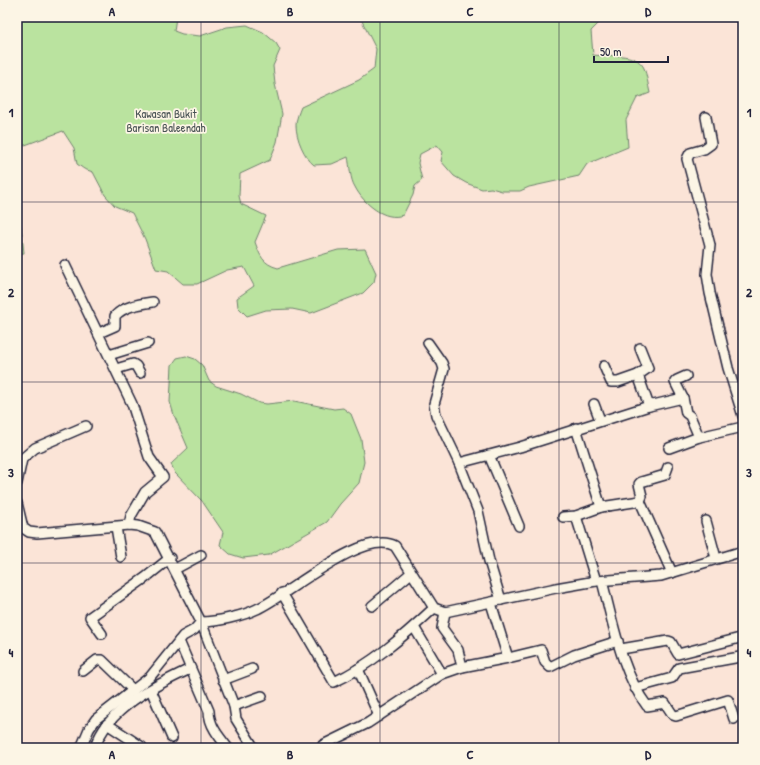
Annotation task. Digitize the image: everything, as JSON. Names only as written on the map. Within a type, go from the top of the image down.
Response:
[{"type":"street","points":[[706,117],[711,144],[704,149],[690,153],[687,159],[710,245],[706,274],[710,293],[728,368],[743,416]]},
{"type":"street","points":[[66,265],[116,369],[123,389],[132,404],[149,457],[163,477],[145,492],[131,516],[129,526]]},
{"type":"street","points":[[99,333],[115,326],[115,316],[118,312],[153,302]]},
{"type":"street","points":[[109,355],[148,343]]},
{"type":"street","points":[[428,343],[442,363],[444,369],[434,404],[436,415],[459,463],[478,511],[489,561],[501,600]]},
{"type":"street","points":[[604,366],[611,382],[618,382],[638,375],[648,368],[640,348]]},
{"type":"street","points":[[116,369],[133,364],[140,373]]},
{"type":"street","points":[[638,375],[649,406]]},
{"type":"street","points":[[686,376],[676,380],[675,382],[683,398],[686,412],[690,416],[699,437]]},
{"type":"street","points":[[735,388],[743,382]]},
{"type":"street","points":[[459,463],[600,420],[683,398]]},
{"type":"street","points":[[594,404],[600,420]]},
{"type":"street","points":[[17,483],[22,459],[35,448],[86,426]]},
{"type":"street","points":[[669,448],[699,437],[743,427]]},
{"type":"street","points":[[576,428],[601,507]]},
{"type":"street","points":[[488,455],[519,526]]},
{"type":"street","points":[[668,467],[665,476],[641,482],[639,484],[642,496],[640,501],[672,573]]},
{"type":"street","points":[[562,517],[576,516],[601,507],[640,501]]},
{"type":"street","points":[[17,503],[23,528],[29,532],[129,526],[138,526],[155,532],[170,558],[201,622],[234,706],[236,719],[254,748]]},
{"type":"street","points":[[576,516],[635,688],[647,706],[665,702],[673,715],[676,716],[728,700],[734,719]]},
{"type":"street","points":[[706,521],[716,558]]},
{"type":"street","points":[[116,527],[121,557]]},
{"type":"street","points":[[81,748],[89,729],[96,719],[155,673],[179,641],[201,622],[210,622],[253,611],[330,562],[366,545],[386,543],[395,546],[434,608],[445,612],[556,588],[599,581],[635,579],[672,573],[716,558],[743,551]]},
{"type":"street","points":[[175,569],[201,556]]},
{"type":"street","points":[[102,634],[90,617],[145,578],[170,558]]},
{"type":"street","points":[[372,606],[411,573]]},
{"type":"street","points":[[282,593],[333,682],[358,669],[414,627],[434,608]]},
{"type":"street","points":[[491,603],[508,658]]},
{"type":"street","points":[[445,612],[442,628],[458,650],[462,667]]},
{"type":"street","points":[[414,627],[442,674]]},
{"type":"street","points":[[323,748],[323,745],[379,716],[442,674],[462,667],[541,650],[545,662],[550,667],[574,655],[620,645],[668,641],[671,642],[678,654],[740,638]]},
{"type":"street","points":[[179,641],[217,734],[228,748]]},
{"type":"street","points":[[635,688],[672,678],[680,668],[740,657]]},
{"type":"street","points":[[83,671],[97,660],[102,660],[133,690]]},
{"type":"street","points":[[223,680],[252,668]]},
{"type":"street","points":[[95,748],[98,736],[107,724],[126,706],[166,680],[190,669]]},
{"type":"street","points":[[358,669],[379,716]]},
{"type":"street","points":[[151,690],[172,738]]},
{"type":"street","points":[[234,706],[262,696]]},
{"type":"street","points":[[107,724],[142,747]]},
{"type":"green space","name":"Kawasan Bukit Barisan Baleendah","points":[[17,17],[176,17],[174,31],[182,34],[200,36],[227,27],[247,25],[263,32],[276,43],[280,50],[273,66],[275,84],[282,114],[277,142],[270,160],[240,174],[239,196],[241,204],[266,216],[255,242],[265,262],[278,268],[338,250],[365,249],[376,273],[374,282],[363,293],[311,313],[292,309],[266,310],[247,316],[238,307],[237,298],[254,286],[244,267],[227,270],[197,284],[183,284],[168,271],[156,269],[145,239],[132,213],[115,206],[105,195],[93,172],[84,169],[77,164],[74,148],[63,131],[17,148]]},
{"type":"green space","points":[[360,17],[605,17],[591,31],[593,55],[621,56],[635,59],[644,68],[650,93],[637,98],[626,120],[628,147],[587,164],[579,176],[529,187],[520,191],[502,191],[491,188],[482,189],[466,183],[454,176],[441,161],[443,152],[437,145],[420,154],[418,163],[422,180],[415,186],[413,195],[403,215],[389,216],[375,210],[363,199],[353,184],[348,157],[332,164],[314,165],[310,162],[304,152],[296,130],[296,120],[301,107],[359,80],[374,69],[376,49]]},
{"type":"green space","points":[[17,219],[21,226],[24,253],[17,254]]},
{"type":"green space","points":[[186,356],[195,359],[202,365],[209,381],[216,386],[241,394],[259,403],[267,404],[294,401],[334,409],[343,408],[351,414],[361,439],[364,462],[359,483],[340,504],[327,522],[269,555],[243,558],[230,554],[220,545],[223,532],[202,501],[175,473],[171,464],[188,448],[170,402],[172,365],[177,358]]}]
